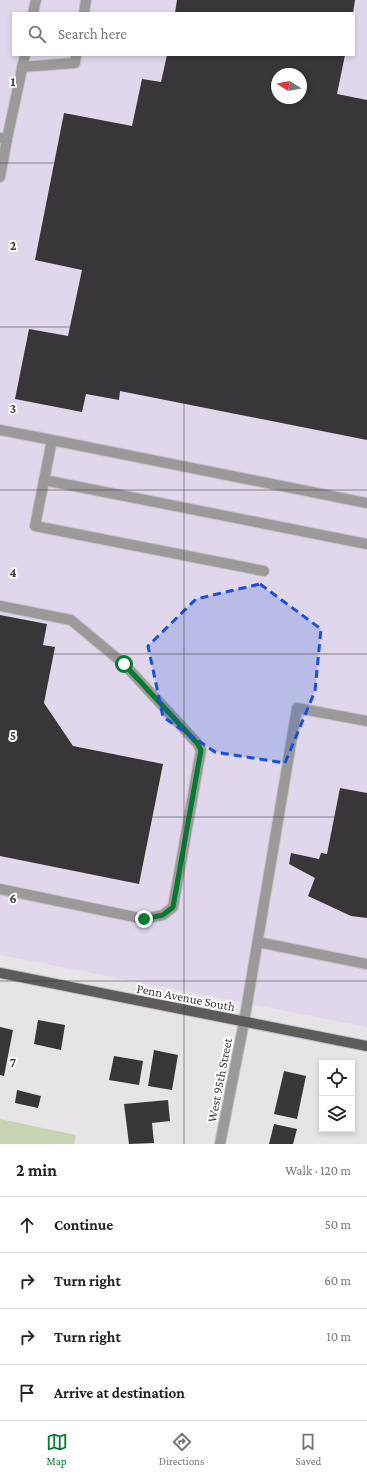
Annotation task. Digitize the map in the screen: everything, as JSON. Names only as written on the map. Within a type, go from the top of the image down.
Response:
[{"type":"main road","name":"Penn Avenue South","points":[[0,973],[367,1046]]},
{"type":"street","points":[[33,12],[36,0]]},
{"type":"street","points":[[84,12],[86,0]]},
{"type":"street","points":[[0,177],[4,138],[25,56]]},
{"type":"street","points":[[22,66],[75,63],[76,56]]},
{"type":"street","points":[[0,430],[367,503]]},
{"type":"street","points":[[52,440],[35,526],[264,572]]},
{"type":"street","points":[[44,480],[367,544]]},
{"type":"street","points":[[0,606],[71,620],[124,664],[197,743],[201,750],[173,907],[163,915],[144,919],[0,889]]},
{"type":"street","name":"West 95th Street","points":[[220,1144],[244,1022],[297,708],[367,722]]},
{"type":"street","points":[[258,942],[367,964]]},
{"type":"highlighted area","points":[[260,584],[321,629],[315,691],[285,763],[215,752],[163,717],[148,646],[196,599]]},
{"type":"shaded area","points":[[0,0],[367,0],[367,1027],[0,955]]},
{"type":"green space","points":[[0,1119],[76,1135],[74,1144],[0,1144]]},
{"type":"building","points":[[177,0],[355,0],[353,12],[175,12]]},
{"type":"building","points":[[167,56],[345,56],[337,94],[367,100],[367,440],[120,391],[119,400],[86,394],[82,412],[15,399],[29,329],[68,336],[82,270],[35,260],[64,113],[132,126],[142,79],[161,82]]},
{"type":"building","points":[[0,615],[47,624],[43,645],[55,647],[44,703],[73,746],[163,764],[139,884],[0,856]]},
{"type":"building","points":[[340,788],[367,793],[367,918],[351,916],[308,896],[315,878],[289,864],[291,853],[319,859],[321,853],[327,854]]},
{"type":"building","points":[[38,1020],[65,1025],[61,1050],[34,1044]]},
{"type":"building","points":[[0,1027],[13,1030],[4,1076],[0,1075]]},
{"type":"building","points":[[154,1050],[178,1055],[172,1090],[148,1086]]},
{"type":"building","points":[[114,1056],[143,1061],[139,1085],[109,1080]]},
{"type":"building","points":[[284,1071],[306,1076],[297,1119],[274,1114]]},
{"type":"building","points":[[17,1090],[41,1096],[38,1108],[15,1103]]},
{"type":"building","points":[[168,1100],[170,1121],[152,1123],[154,1143],[129,1144],[124,1104]]},
{"type":"building","points":[[274,1124],[297,1129],[293,1144],[269,1144]]},
{"type":"route","points":[[124,664],[197,743],[201,750],[173,907],[163,915],[144,919]]}]
